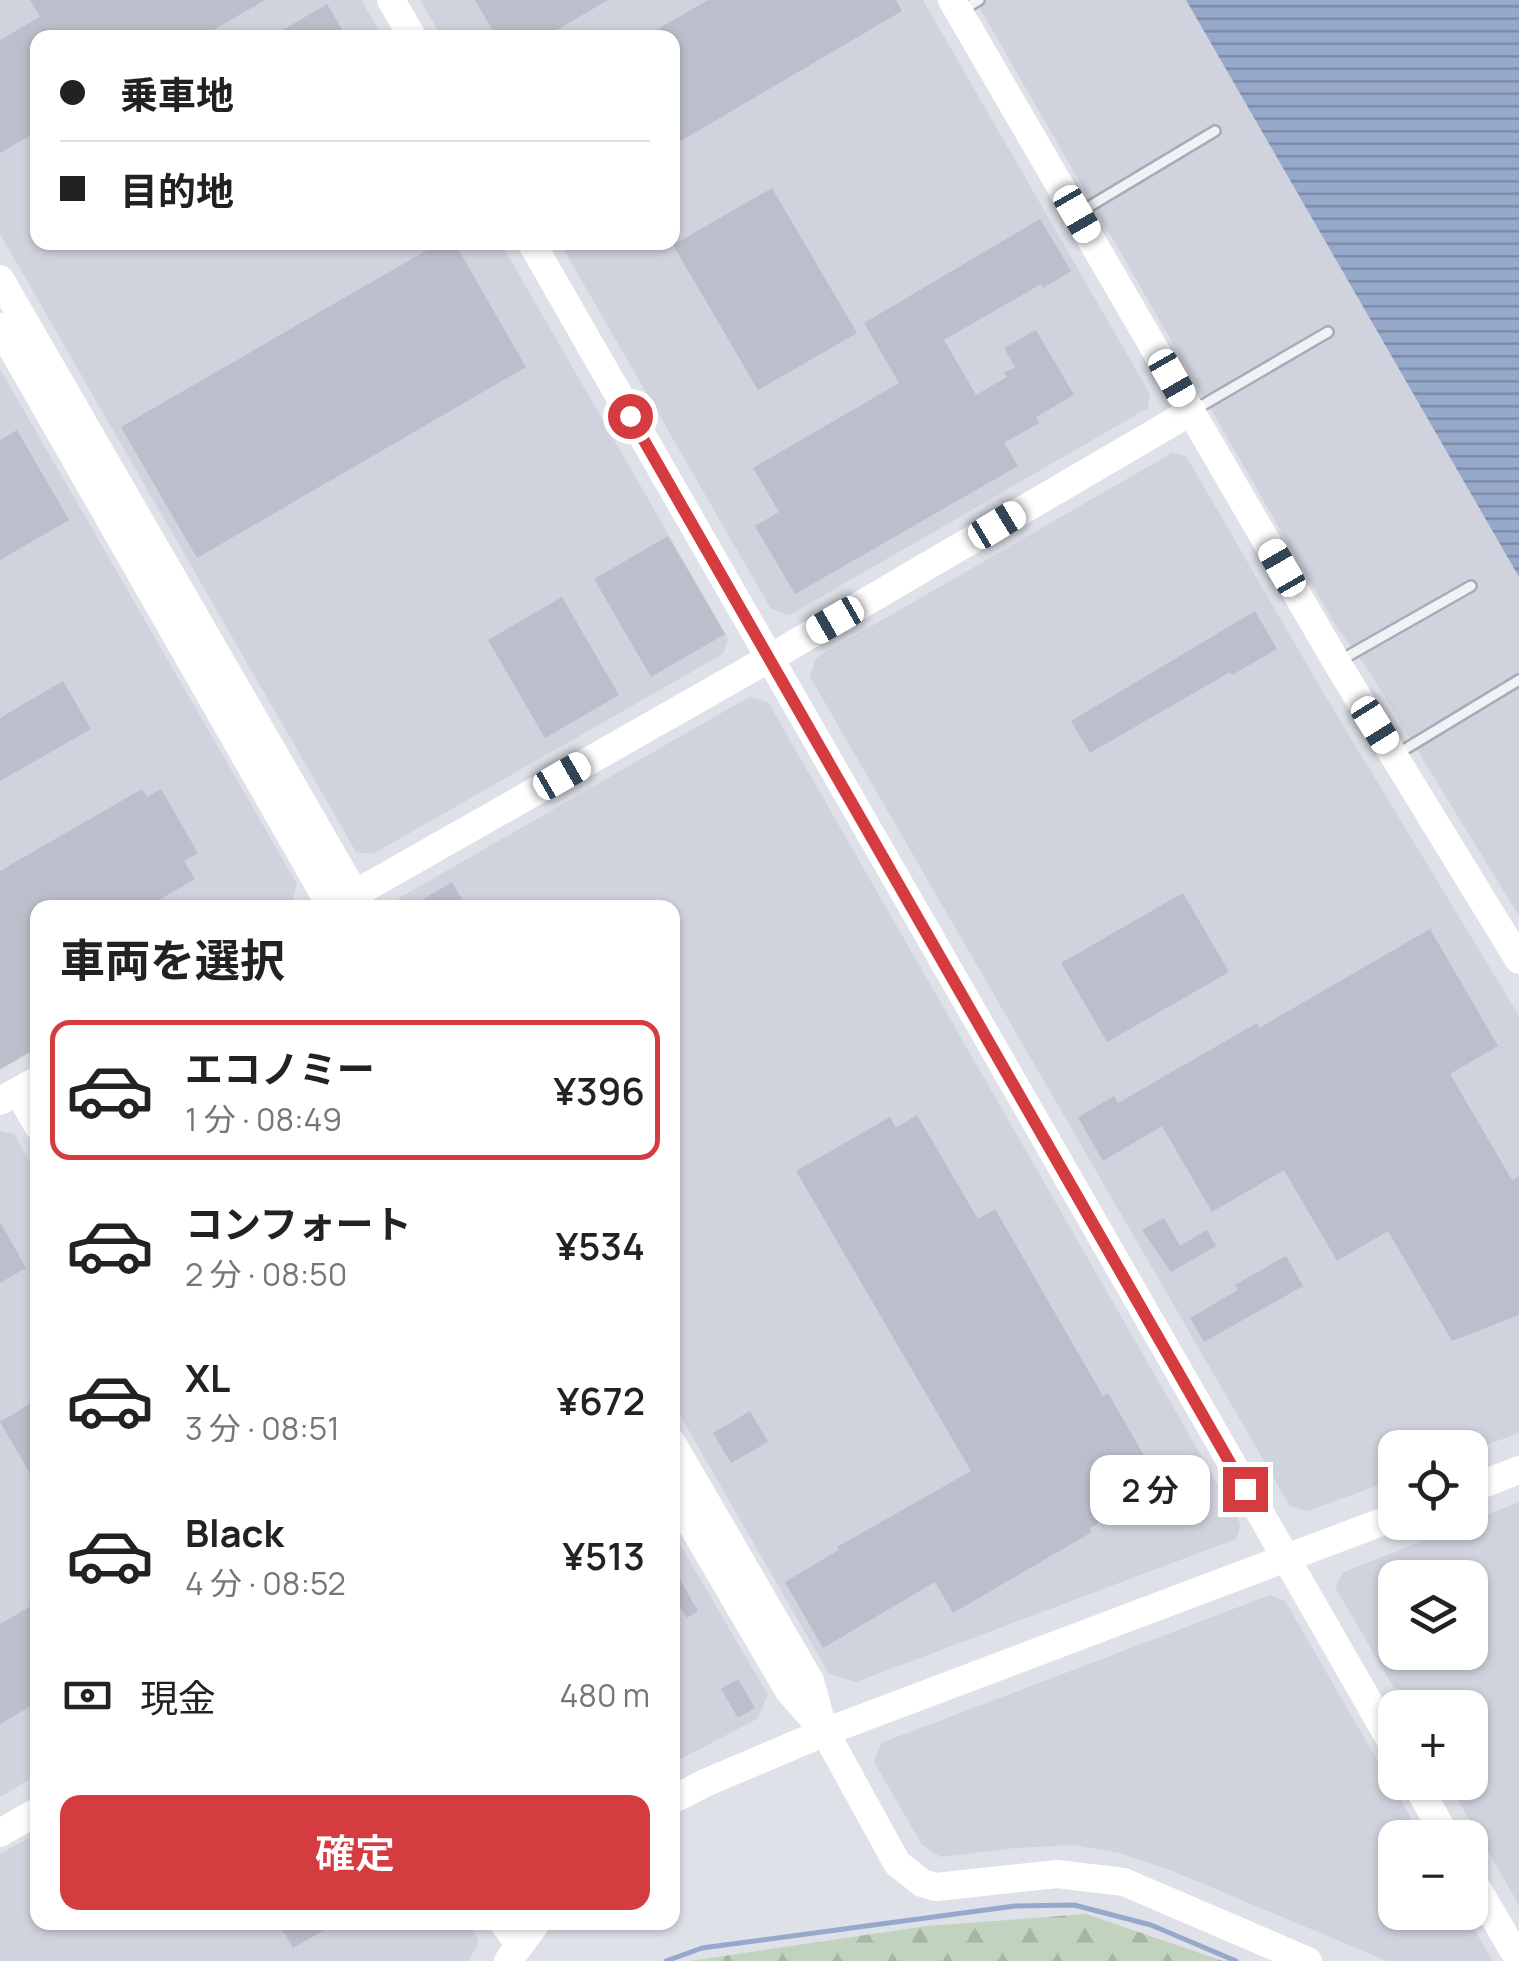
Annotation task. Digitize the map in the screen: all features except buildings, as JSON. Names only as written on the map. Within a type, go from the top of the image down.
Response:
[{"type":"street","points":[[391,0],[408,30]]},
{"type":"street","points":[[963,4],[1077,214],[1337,662],[1519,960]]},
{"type":"street","points":[[536,250],[1378,1719]]},
{"type":"street","points":[[0,279],[339,900]]},
{"type":"street","points":[[0,327],[339,900]]},
{"type":"street","points":[[351,900],[1192,412]]},
{"type":"street","points":[[680,1458],[810,1681],[824,1732]]},
{"type":"street","points":[[1488,1481],[1519,1470]]},
{"type":"street","points":[[680,1505],[789,1691],[824,1732],[897,1864],[922,1883],[936,1887],[1010,1876],[1090,1876],[1124,1882],[1308,1961]]},
{"type":"street","points":[[680,1796],[824,1732],[1378,1523]]},
{"type":"street","points":[[0,1832],[30,1815]]},
{"type":"street","points":[[1488,1907],[1519,1960]]},
{"type":"lane","points":[[1077,214],[1215,131]]},
{"type":"lane","points":[[1192,412],[1328,332]]},
{"type":"lane","points":[[1337,662],[1472,586]]},
{"type":"lane","points":[[1394,756],[1519,680]]},
{"type":"shaded area","points":[[0,0],[361,0],[379,30],[30,30],[30,250],[505,250],[728,638],[723,654],[373,854],[356,852],[0,234]]},
{"type":"shaded area","points":[[420,0],[923,0],[1150,394],[1148,408],[790,615],[771,609],[564,250],[680,250],[680,30],[438,30]]},
{"type":"shaded area","points":[[975,0],[1186,0],[1519,577],[1519,916],[1370,673],[1334,623]]},
{"type":"shaded area","points":[[0,369],[297,884],[293,900],[30,900],[30,1053],[0,1070]]},
{"type":"shaded area","points":[[1172,453],[1186,456],[1519,1016],[1519,1433],[1488,1444],[1488,1430],[1378,1430],[1378,1485],[1308,1511],[1290,1506],[810,677],[816,658]]},
{"type":"shaded area","points":[[749,697],[768,702],[1241,1525],[1236,1539],[856,1682],[829,1674],[680,1415],[680,900],[399,898]]},
{"type":"shaded area","points":[[0,1131],[14,1134],[30,1162],[30,1779],[0,1797]]},
{"type":"shaded area","points":[[1519,1502],[1519,1905],[1488,1852],[1488,1820],[1470,1820],[1458,1800],[1488,1800],[1488,1690],[1395,1690],[1383,1670],[1488,1670],[1488,1560],[1378,1560],[1378,1661],[1335,1587],[1344,1572],[1424,1540],[1488,1540],[1488,1514]]},
{"type":"shaded area","points":[[680,1545],[768,1695],[757,1719],[680,1759]]},
{"type":"shaded area","points":[[1270,1595],[1285,1601],[1378,1761],[1378,1800],[1401,1800],[1412,1820],[1378,1820],[1378,1930],[1475,1930],[1493,1961],[1387,1961],[1170,1870],[1119,1853],[1073,1845],[941,1857],[922,1845],[874,1762],[881,1743]]},
{"type":"shaded area","points":[[30,1837],[30,1930],[473,1930],[479,1941],[469,1961],[0,1961],[0,1854]]},
{"type":"green space","points":[[1086,1914],[1223,1961],[690,1961],[927,1926]]},
{"type":"water","points":[[1186,0],[1519,0],[1519,577]]},
{"type":"waterway","points":[[666,1961],[702,1948],[1015,1906],[1074,1905],[1151,1925],[1236,1961]]},
{"type":"route","points":[[630,416],[1245,1489]]}]
